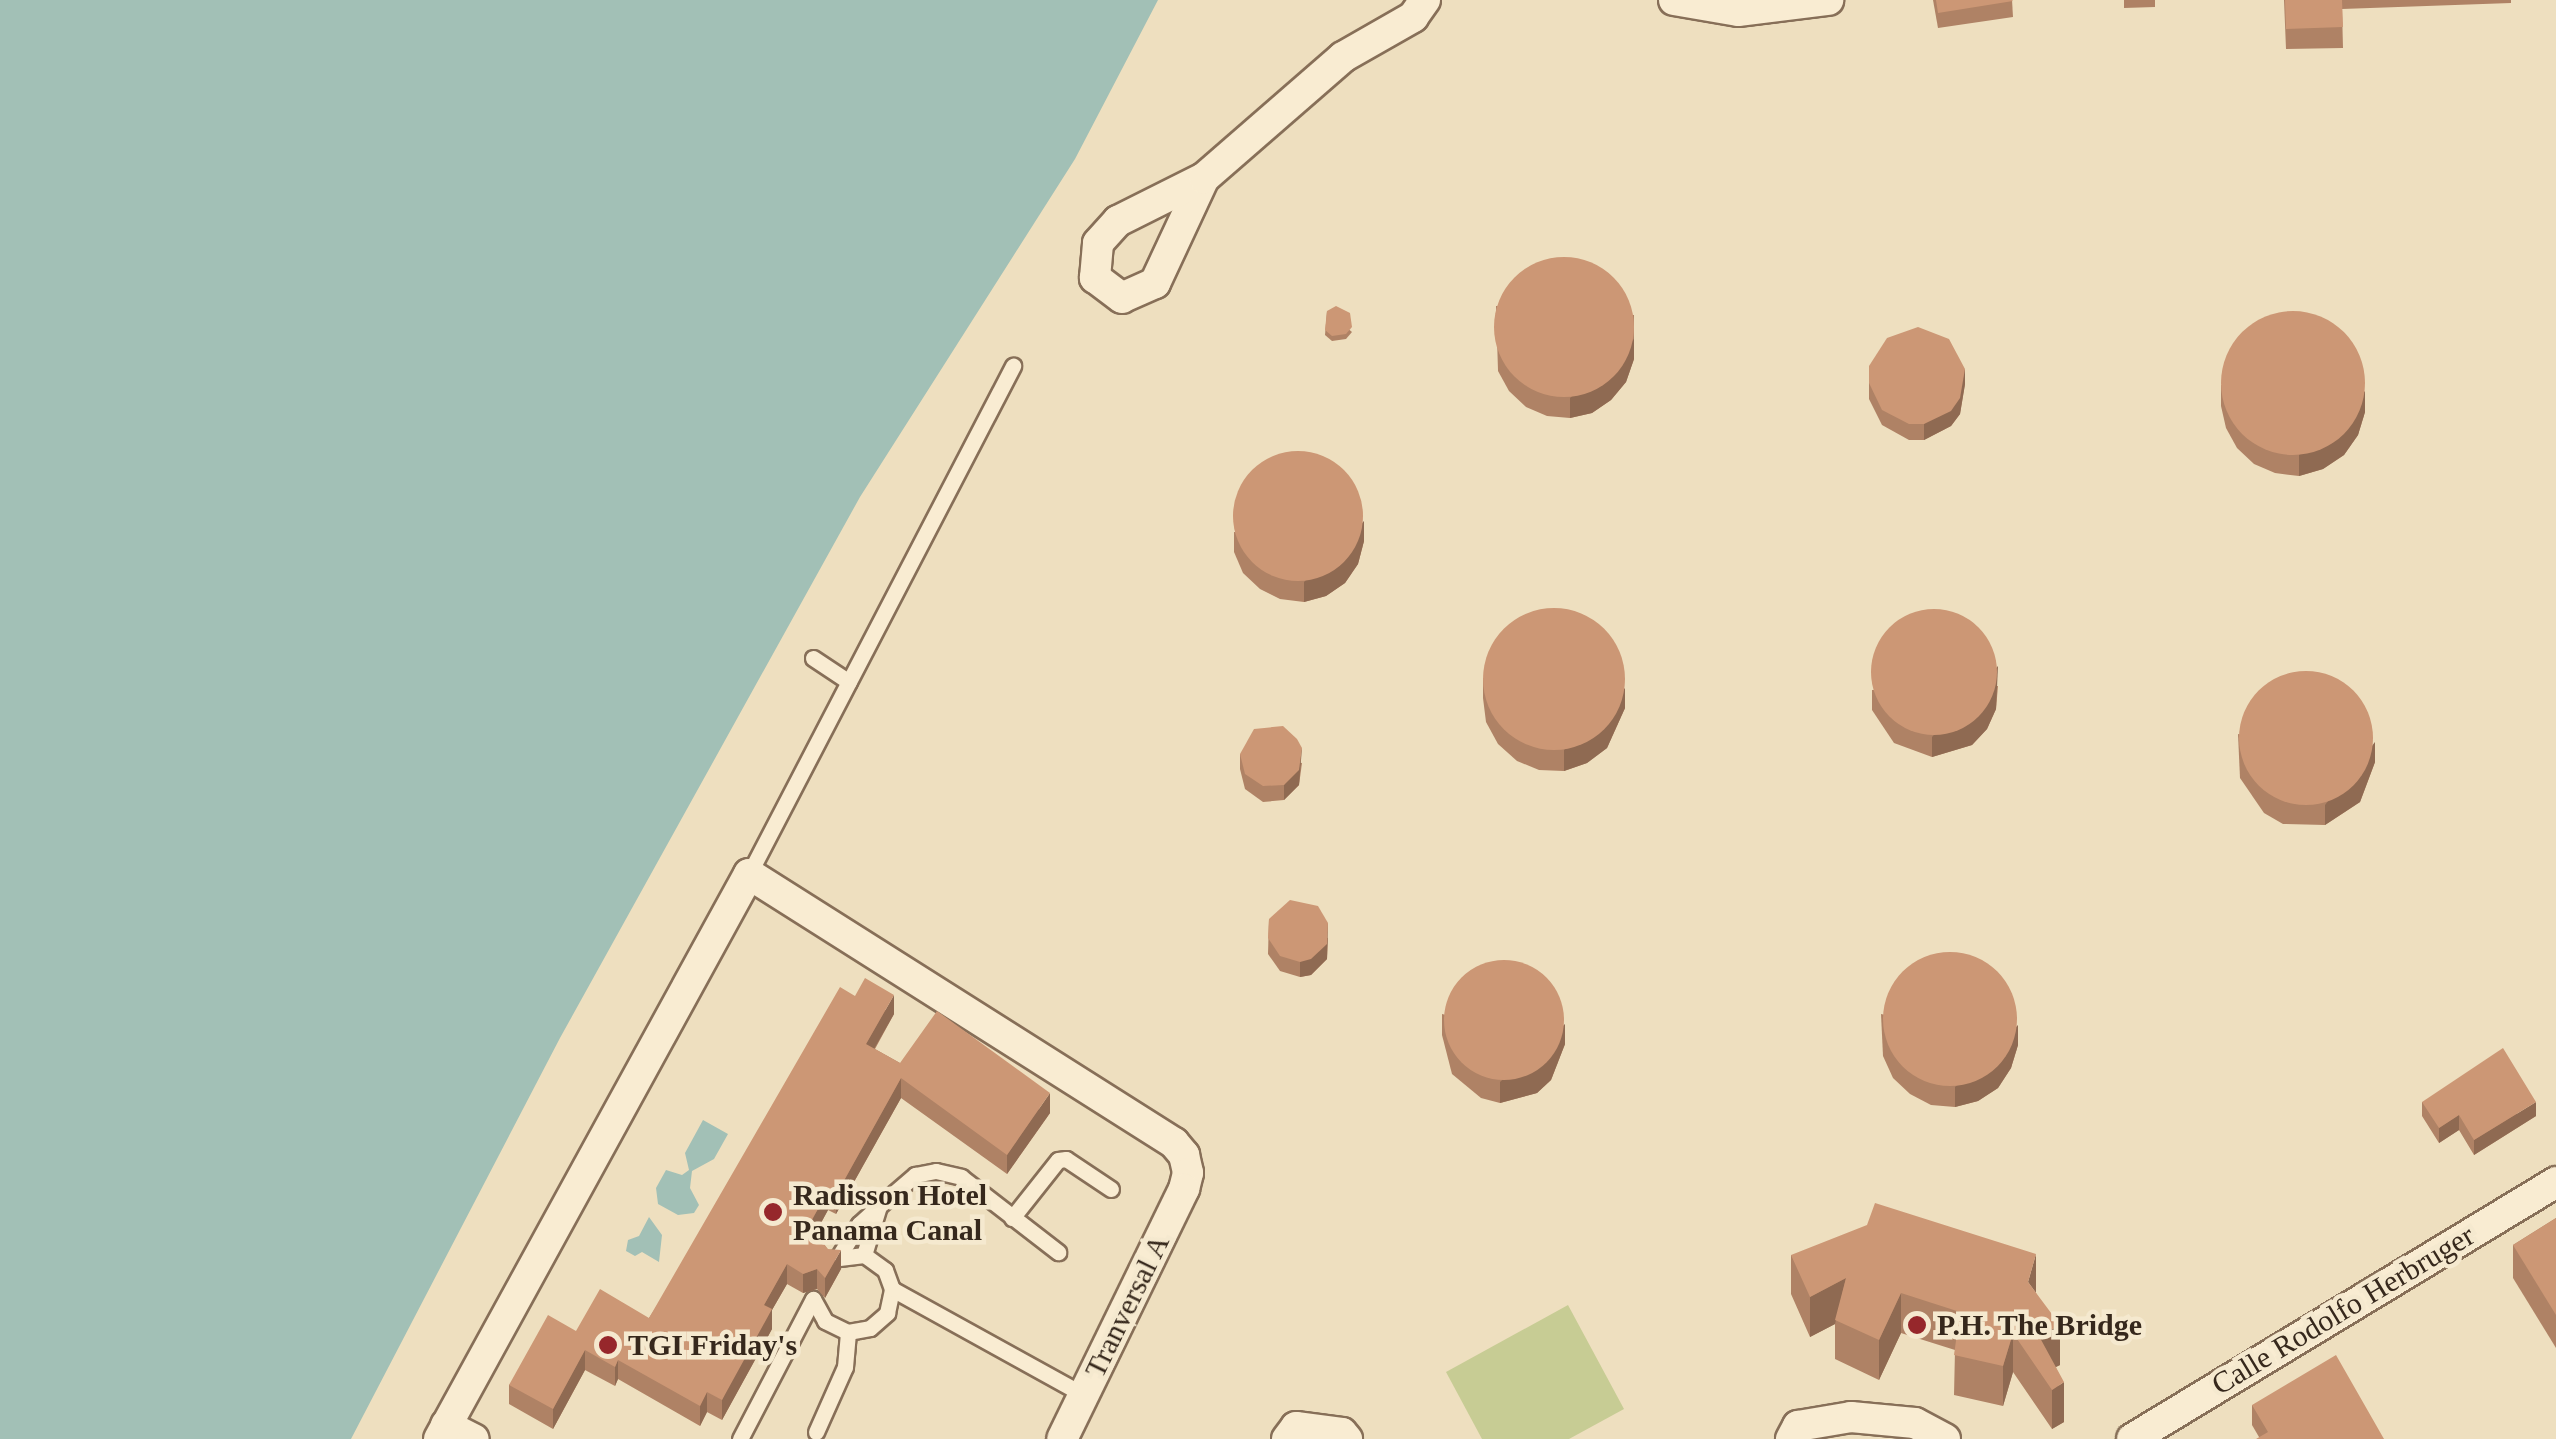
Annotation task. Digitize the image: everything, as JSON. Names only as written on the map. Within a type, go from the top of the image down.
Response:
[{"type":"street","points":[[1204,178],[1343,57],[1413,17],[1425,0]]},
{"type":"street","points":[[1674,0],[1738,11],[1828,0]]},
{"type":"street","points":[[474,1439],[442,1432],[749,874]]},
{"type":"street","name":"Tranversal A","points":[[749,874],[1174,1142],[1184,1155],[1188,1173],[1062,1439]]},
{"type":"street","name":"Calle Rodolfo Herbruger","points":[[2132,1439],[2556,1182]]},
{"type":"street","points":[[1791,1439],[1798,1426],[1851,1417],[1915,1423],[1945,1439]]},
{"type":"street","points":[[1287,1439],[1296,1427],[1342,1433],[1348,1439]]},
{"type":"lane","points":[[749,874],[1013,366]]},
{"type":"lane","points":[[812,658],[849,682]]},
{"type":"lane","points":[[1012,1218],[1058,1160],[1066,1159],[1110,1189]]},
{"type":"lane","points":[[740,1439],[813,1299],[824,1321],[848,1332],[880,1322],[891,1302],[892,1290],[885,1270],[864,1255],[836,1257],[859,1224],[915,1176],[948,1171],[1058,1252]]},
{"type":"lane","points":[[864,1255],[879,1206]]},
{"type":"lane","points":[[892,1290],[1084,1395]]},
{"type":"lane","points":[[816,1432],[845,1367],[848,1332]]},
{"type":"green space","points":[[1568,1305],[1624,1409],[1569,1439],[1482,1439],[1446,1372]]},
{"type":"water","points":[[0,0],[1158,0],[1075,159],[860,497],[560,1038],[351,1439],[0,1439]]},
{"type":"water","points":[[703,1120],[728,1134],[714,1159],[692,1171],[690,1188],[699,1205],[694,1213],[678,1215],[658,1204],[656,1188],[666,1170],[682,1175],[689,1170],[685,1153]]},
{"type":"water","points":[[649,1217],[662,1235],[659,1262],[642,1252],[635,1256],[626,1251],[628,1240],[639,1236]]},
{"type":"building","points":[[1936,0],[2012,0],[2013,1],[1938,13]]},
{"type":"building","points":[[2285,0],[2342,0],[2343,27],[2286,29]]},
{"type":"building","points":[[1564,257],[1591,262],[1614,277],[1629,300],[1634,327],[1629,354],[1614,377],[1591,392],[1564,397],[1537,392],[1514,377],[1499,354],[1494,327],[1499,300],[1514,277],[1537,262]]},
{"type":"building","points":[[1336,306],[1350,313],[1352,327],[1346,334],[1332,336],[1325,330],[1327,311]]},
{"type":"building","points":[[2293,311],[2320,317],[2344,332],[2359,356],[2365,383],[2359,410],[2344,434],[2320,449],[2293,455],[2266,449],[2242,434],[2227,410],[2221,383],[2227,356],[2242,332],[2266,317]]},
{"type":"building","points":[[1918,327],[1949,339],[1965,369],[1960,398],[1951,411],[1924,424],[1909,424],[1882,410],[1869,383],[1869,366],[1887,338]]},
{"type":"building","points":[[1298,451],[1323,456],[1344,470],[1358,491],[1363,516],[1358,541],[1344,562],[1323,576],[1298,581],[1273,576],[1252,562],[1238,541],[1233,516],[1238,491],[1252,470],[1273,456]]},
{"type":"building","points":[[1554,608],[1581,614],[1604,629],[1619,652],[1625,679],[1619,706],[1604,729],[1581,744],[1554,750],[1527,744],[1504,729],[1489,706],[1483,679],[1489,652],[1504,629],[1527,614]]},
{"type":"building","points":[[1934,609],[1958,614],[1978,628],[1992,648],[1997,672],[1992,696],[1978,716],[1958,730],[1934,735],[1910,730],[1890,716],[1876,696],[1871,672],[1876,648],[1890,628],[1910,614]]},
{"type":"building","points":[[2306,671],[2332,676],[2354,690],[2368,712],[2373,738],[2368,764],[2354,786],[2332,800],[2306,805],[2280,800],[2258,786],[2244,764],[2239,738],[2244,712],[2258,690],[2280,676]]},
{"type":"building","points":[[1283,726],[1302,748],[1299,770],[1284,785],[1263,786],[1245,774],[1240,754],[1254,729]]},
{"type":"building","points":[[1290,900],[1318,906],[1328,923],[1327,944],[1311,959],[1300,962],[1280,956],[1268,938],[1269,919]]},
{"type":"building","points":[[1950,952],[1976,957],[1998,971],[2012,993],[2017,1019],[2012,1045],[1998,1067],[1976,1081],[1950,1086],[1924,1081],[1902,1067],[1888,1045],[1883,1019],[1888,993],[1902,971],[1924,957]]},
{"type":"building","points":[[1504,960],[1527,964],[1547,977],[1560,997],[1564,1020],[1560,1043],[1547,1063],[1527,1076],[1504,1080],[1481,1076],[1461,1063],[1448,1043],[1444,1020],[1448,997],[1461,977],[1481,964]]},
{"type":"building","points":[[865,978],[894,995],[866,1044],[900,1063],[937,1011],[1050,1093],[1007,1155],[901,1078],[836,1195],[828,1191],[809,1225],[824,1234],[822,1242],[828,1249],[841,1250],[825,1278],[817,1269],[803,1274],[787,1264],[764,1305],[772,1309],[722,1400],[707,1392],[700,1406],[618,1360],[615,1367],[585,1350],[553,1409],[509,1385],[548,1315],[576,1331],[600,1289],[649,1318],[840,987],[855,996]]},
{"type":"building","points":[[2503,1048],[2536,1102],[2474,1140],[2459,1115],[2439,1128],[2422,1102]]},
{"type":"building","points":[[1875,1203],[2036,1254],[2028,1282],[2060,1325],[2039,1336],[2064,1382],[2052,1390],[2013,1333],[2003,1366],[1954,1355],[1960,1312],[1901,1293],[1879,1340],[1835,1320],[1846,1278],[1810,1297],[1791,1255],[1867,1225]]},
{"type":"building","points":[[2556,1218],[2556,1315],[2513,1245]]},
{"type":"building","points":[[2336,1355],[2384,1439],[2256,1439],[2268,1432],[2252,1405]]},
{"type":"place","name":"Radisson Hotel Panama Canal","points":[[773,1212]]},
{"type":"place","name":"P.H. The Bridge","points":[[1917,1325]]},
{"type":"place","name":"TGI Friday's","points":[[608,1345]]}]
